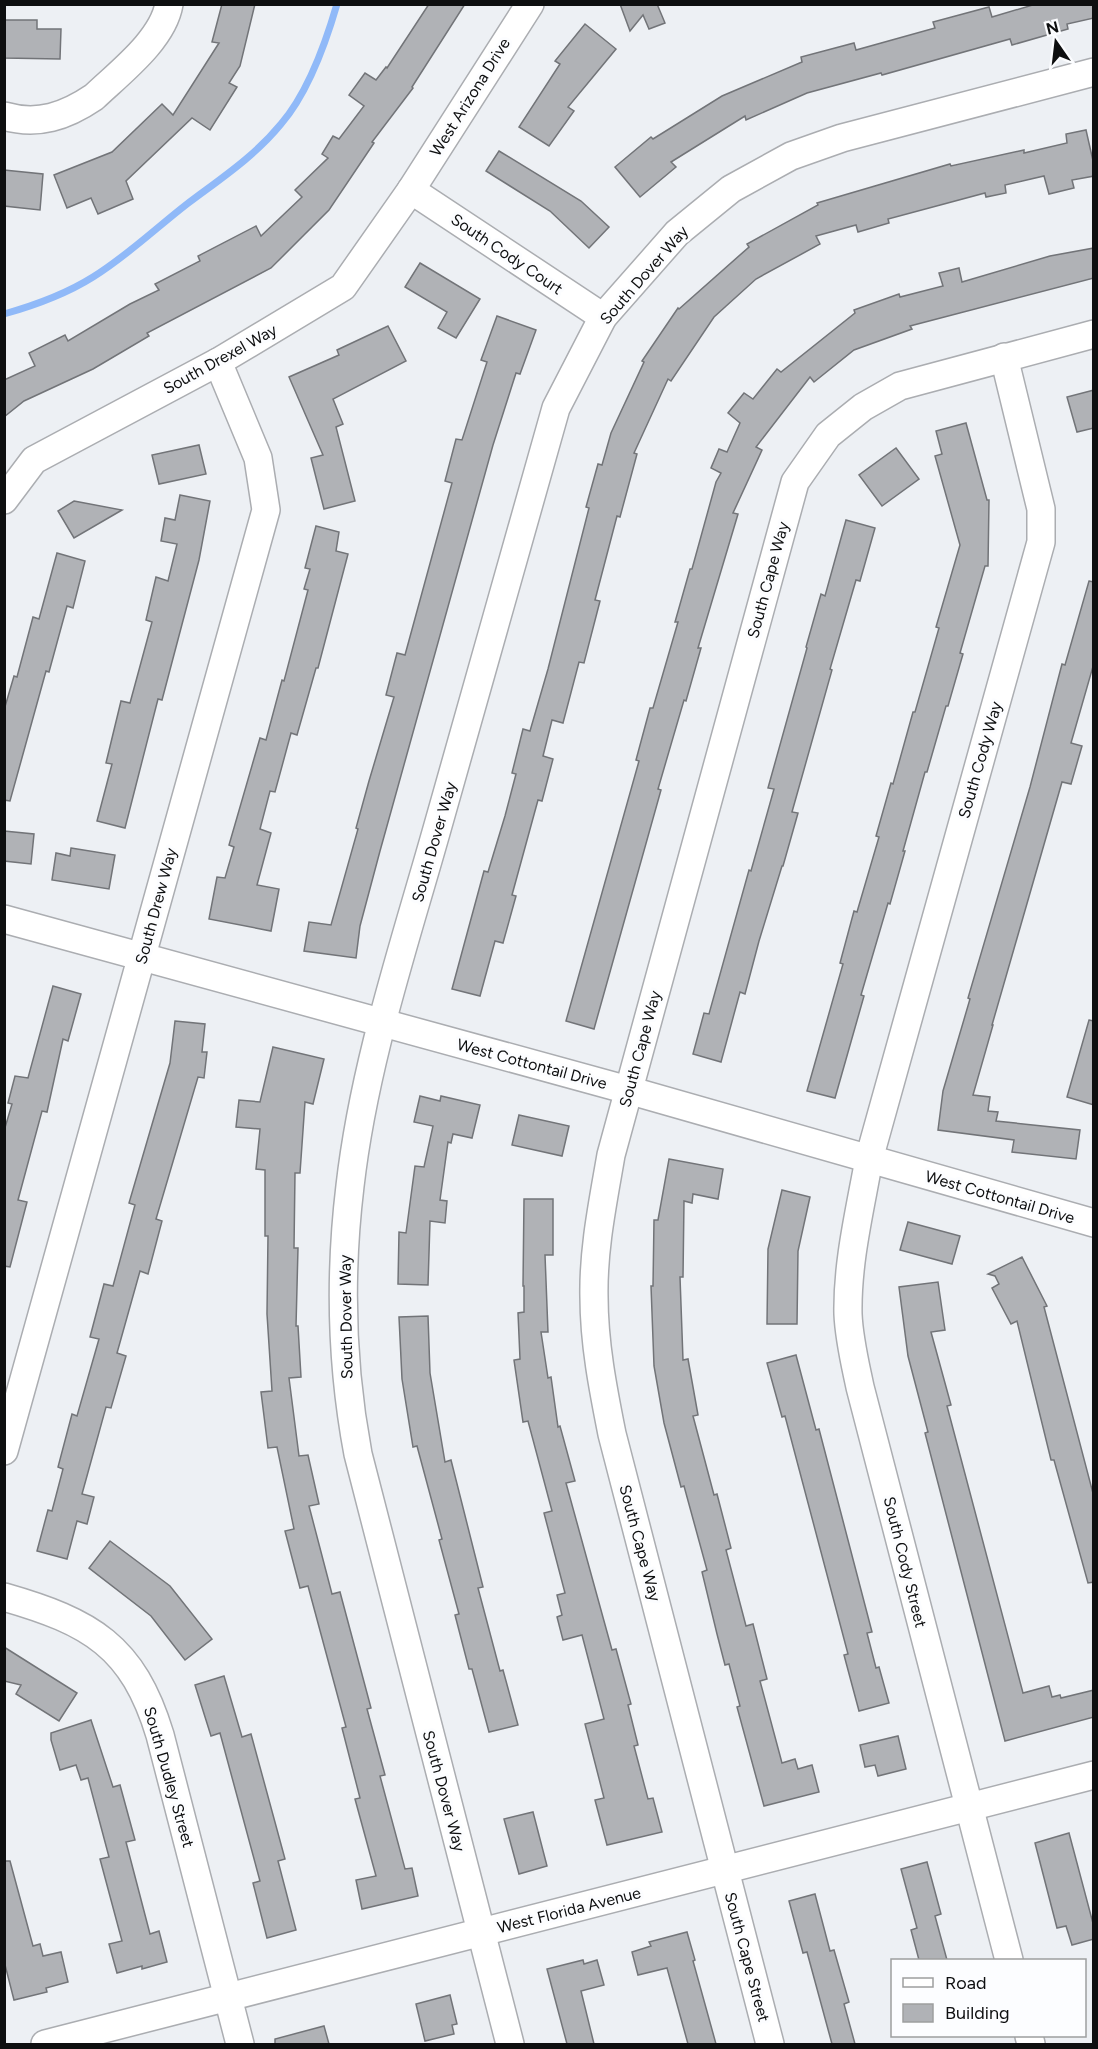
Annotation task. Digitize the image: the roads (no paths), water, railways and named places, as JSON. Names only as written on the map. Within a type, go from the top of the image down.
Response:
[{"type":"street","points":[[4,116],[23,120],[56,118],[94,97],[151,41],[162,26],[169,4]]},
{"type":"street","name":"West Arizona Drive","points":[[411,190],[530,4]]},
{"type":"street","name":"South Dover Way","points":[[510,2044],[369,1502],[345,1373],[343,1277],[350,1184],[357,1136],[382,1023],[556,408],[603,317],[676,233],[731,189],[791,156],[842,138],[1094,72]]},
{"type":"street","name":"South Cody Court","points":[[411,190],[603,317]]},
{"type":"street","name":"South Drexel Way","points":[[4,500],[34,460],[218,362],[343,287],[411,190]]},
{"type":"street","name":"South Cape Way","points":[[724,1869],[612,1434],[596,1338],[594,1296],[597,1242],[611,1155],[795,482],[828,435],[863,406],[900,386],[1094,334]]},
{"type":"street","name":"South Cody Way","points":[[869,1159],[1041,542],[1041,509],[1004,357]]},
{"type":"street","name":"South Drew Way","points":[[4,1451],[266,510],[258,458],[218,362]]},
{"type":"street","name":"West Cottontail Drive","points":[[4,920],[628,1090],[1094,1224]]},
{"type":"street","name":"South Cody Street","points":[[869,1159],[849,1284],[850,1334],[860,1387],[1009,1959]]},
{"type":"street","name":"South Dudley Street","points":[[4,1597],[56,1614],[90,1629],[121,1657],[136,1677],[150,1705],[159,1735],[240,2044]]},
{"type":"street","name":"West Florida Avenue","points":[[45,2044],[1094,1775]]},
{"type":"street","name":"South Cape Street","points":[[724,1869],[770,2044]]},
{"type":"waterway","points":[[4,314],[61,294],[106,269],[260,147],[281,124],[299,98],[321,51],[337,4]]}]
